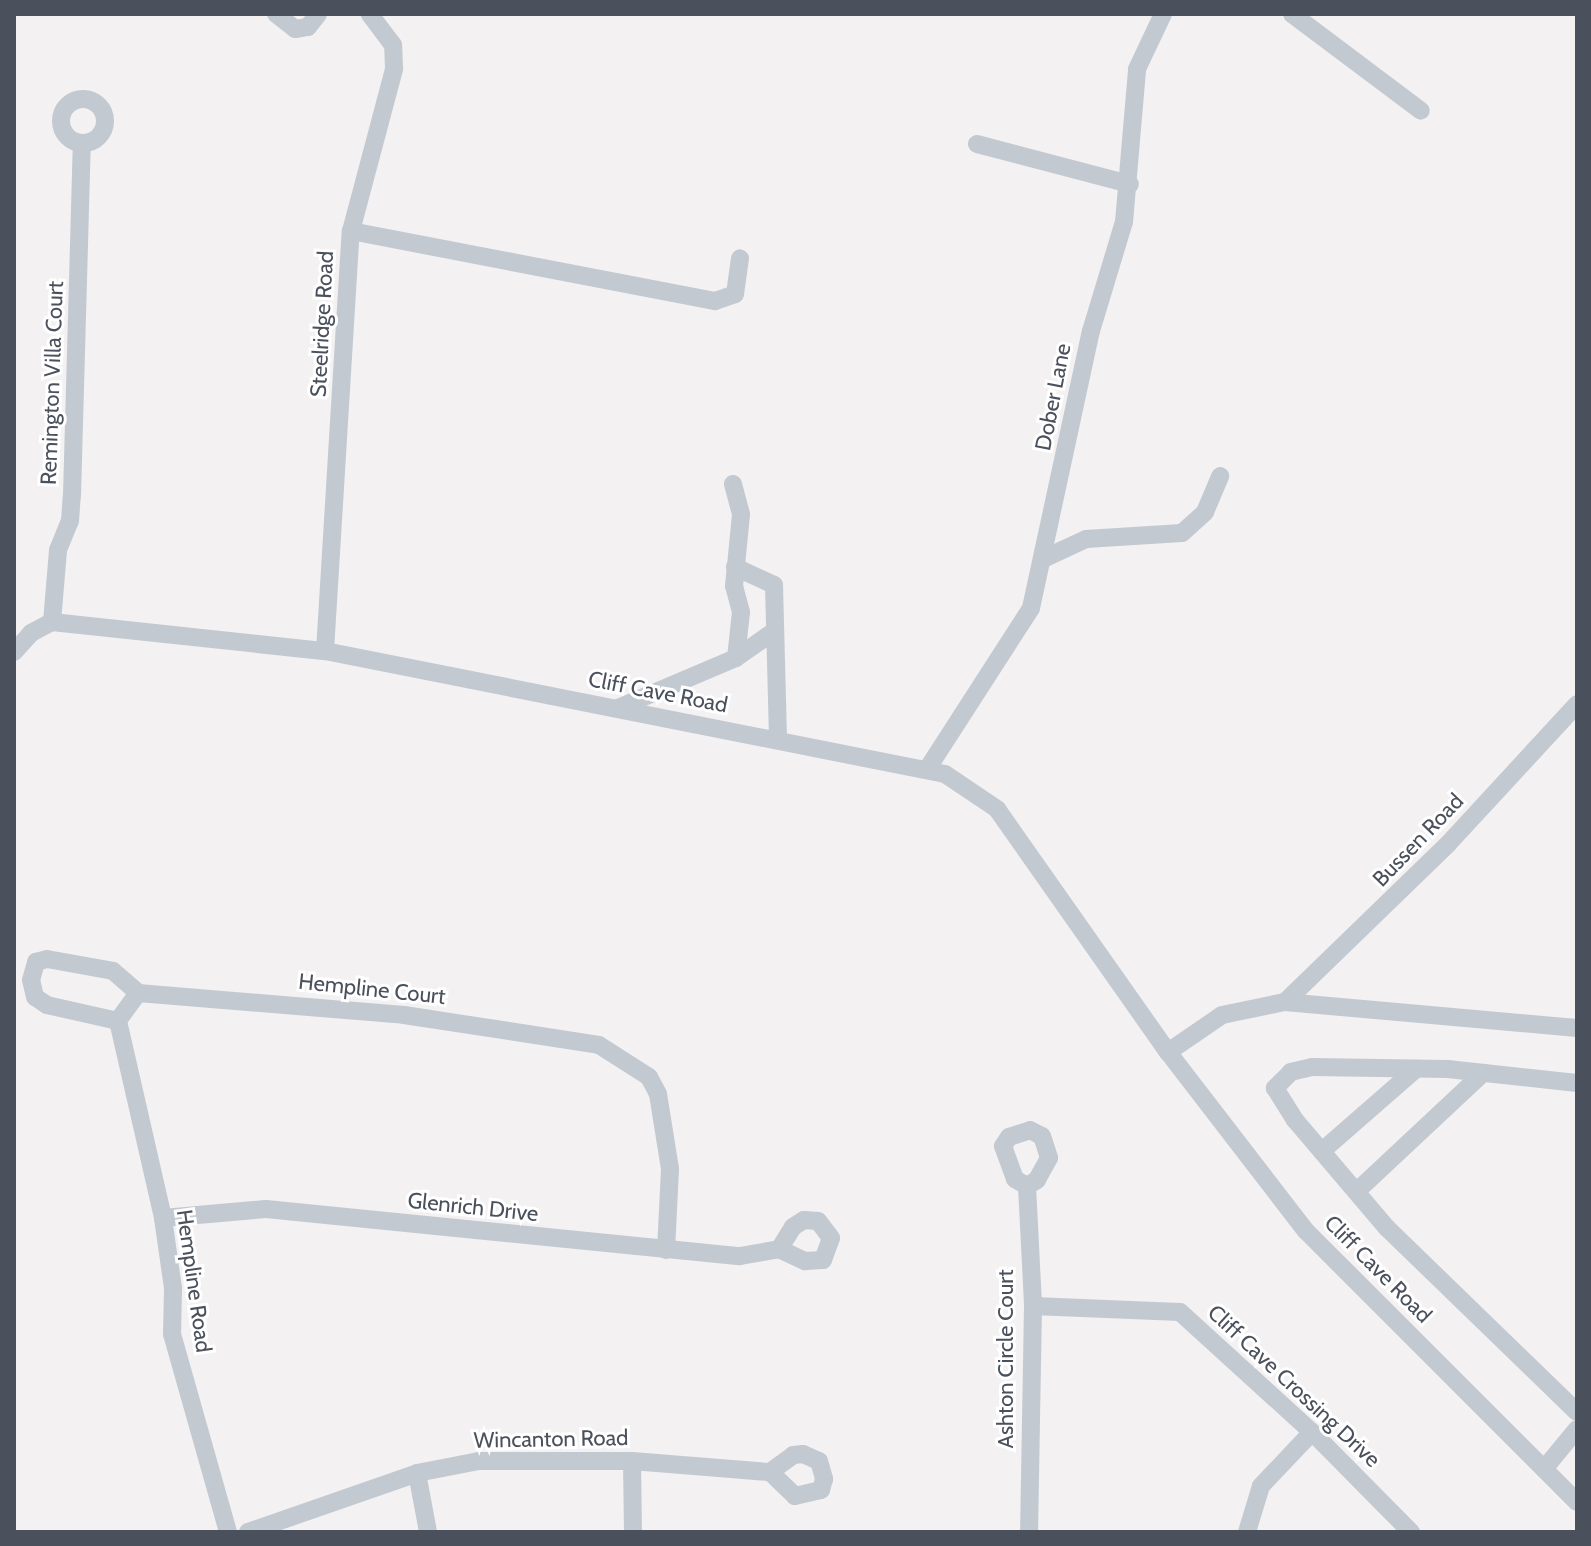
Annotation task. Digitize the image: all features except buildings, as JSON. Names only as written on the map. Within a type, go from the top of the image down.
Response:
[{"type":"street","points":[[276,14],[295,29],[308,27],[318,14]]},
{"type":"street","name":"Steelridge Road","points":[[325,651],[351,231],[394,69],[393,45],[370,14]]},
{"type":"street","name":"Dober Lane","points":[[928,768],[1022,628],[1045,558],[1091,331],[1124,222],[1130,184],[1137,69],[1163,14]]},
{"type":"street","points":[[1292,14],[1421,111]]},
{"type":"street","name":"Remington Villa Court","points":[[52,622],[58,550],[70,521],[72,495],[82,144]]},
{"type":"street","points":[[977,144],[1130,184]]},
{"type":"street","points":[[351,231],[715,301],[735,294],[740,258]]},
{"type":"street","points":[[1045,558],[1086,539],[1182,533],[1205,512],[1220,476]]},
{"type":"street","points":[[733,484],[741,514],[735,567],[741,612],[736,658]]},
{"type":"street","points":[[735,567],[774,585],[778,740]]},
{"type":"street","points":[[14,652],[31,633],[52,622]]},
{"type":"street","name":"Cliff Cave Road","points":[[52,622],[325,651],[928,768],[962,782],[997,809],[1168,1052],[1306,1231],[1577,1502]]},
{"type":"street","points":[[618,708],[736,658],[773,632]]},
{"type":"street","name":"Bussen Road","points":[[1285,1002],[1448,844],[1577,704]]},
{"type":"street","points":[[47,959],[113,971],[138,993],[118,1021],[47,1005],[35,997],[31,980],[36,962],[47,959]]},
{"type":"street","name":"Hempline Court","points":[[138,993],[404,1015],[599,1045],[649,1077],[658,1094],[670,1169],[666,1250]]},
{"type":"street","points":[[1168,1052],[1222,1015],[1285,1002],[1577,1028]]},
{"type":"street","name":"Hempline Road","points":[[118,1021],[163,1218],[173,1288],[172,1334],[228,1532]]},
{"type":"street","points":[[1577,1083],[1483,1073],[1312,1067],[1291,1072],[1275,1094],[1387,1228],[1577,1412]]},
{"type":"street","points":[[1322,1151],[1416,1069]]},
{"type":"street","points":[[1357,1191],[1483,1073]]},
{"type":"street","name":"Ashton Circle Court","points":[[1027,1186],[1033,1306],[1029,1532]]},
{"type":"street","name":"Glenrich Drive","points":[[163,1218],[266,1209],[740,1256],[779,1249]]},
{"type":"street","name":"Cliff Cave Crossing Drive","points":[[1033,1306],[1180,1312],[1312,1432],[1411,1532]]},
{"type":"street","points":[[1544,1469],[1577,1429]]},
{"type":"street","points":[[1247,1532],[1261,1486],[1312,1432]]},
{"type":"street","name":"Wincanton Road","points":[[248,1532],[417,1473],[479,1461],[632,1461],[770,1472]]},
{"type":"street","points":[[632,1461],[633,1532]]},
{"type":"street","points":[[417,1473],[428,1532]]}]
